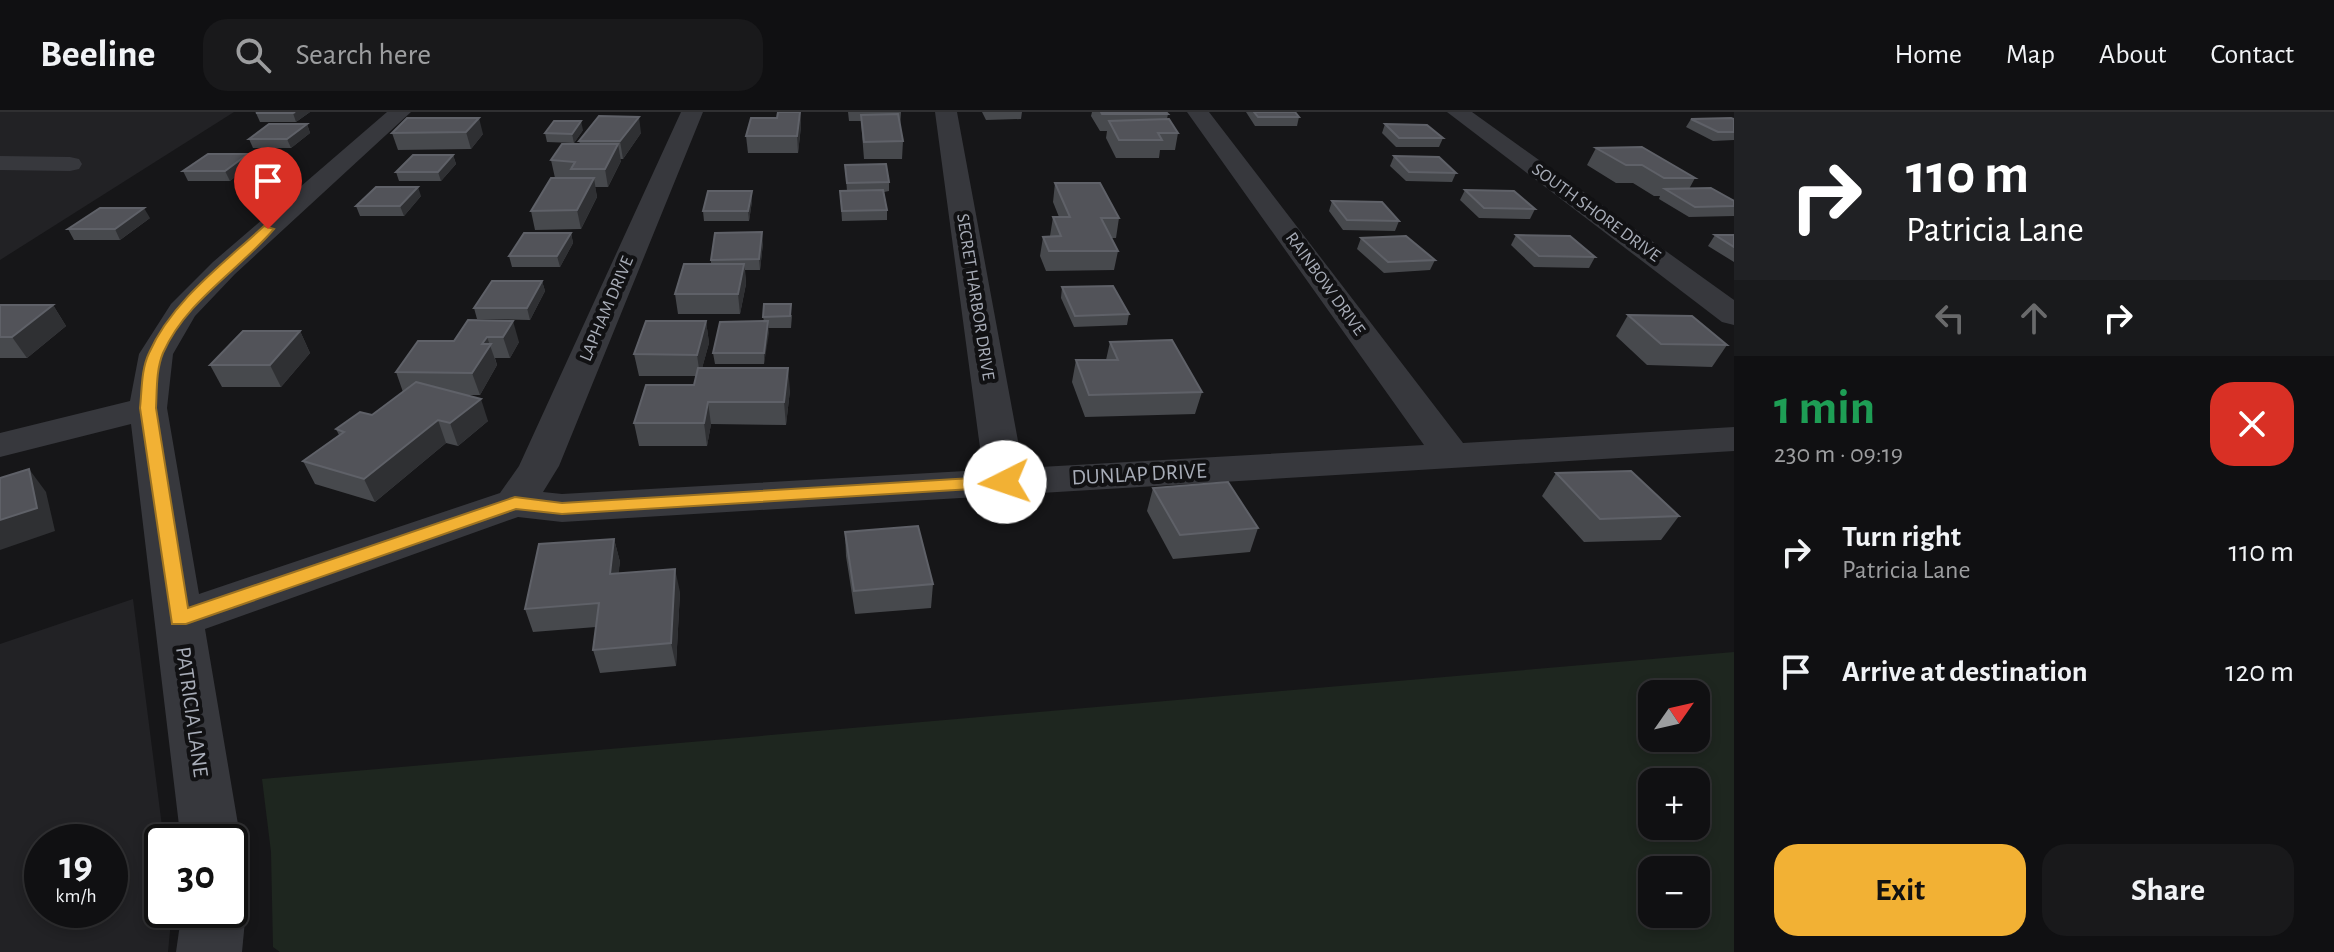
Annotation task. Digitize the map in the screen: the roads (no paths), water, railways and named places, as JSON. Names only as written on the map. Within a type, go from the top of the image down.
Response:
[{"type":"street","name":"PATRICIA LANE","points":[[208,824],[148,408],[156,354],[182,311],[224,268],[400,112]]},
{"type":"street","name":"LAPHAM DRIVE","points":[[515,503],[539,466],[692,112]]},
{"type":"street","name":"SECRET HARBOR DRIVE","points":[[946,112],[1005,482]]},
{"type":"street","name":"RAINBOW DRIVE","points":[[1198,112],[1452,456]]},
{"type":"street","name":"SOUTH SHORE DRIVE","points":[[1458,112],[1734,315]]},
{"type":"street","points":[[0,176],[12,163],[70,164]]},
{"type":"street","points":[[0,445],[148,408]]},
{"type":"street","name":"DUNLAP DRIVE","points":[[179,619],[515,503],[562,508],[1734,439]]},
{"type":"street","points":[[209,952],[212,928]]}]
